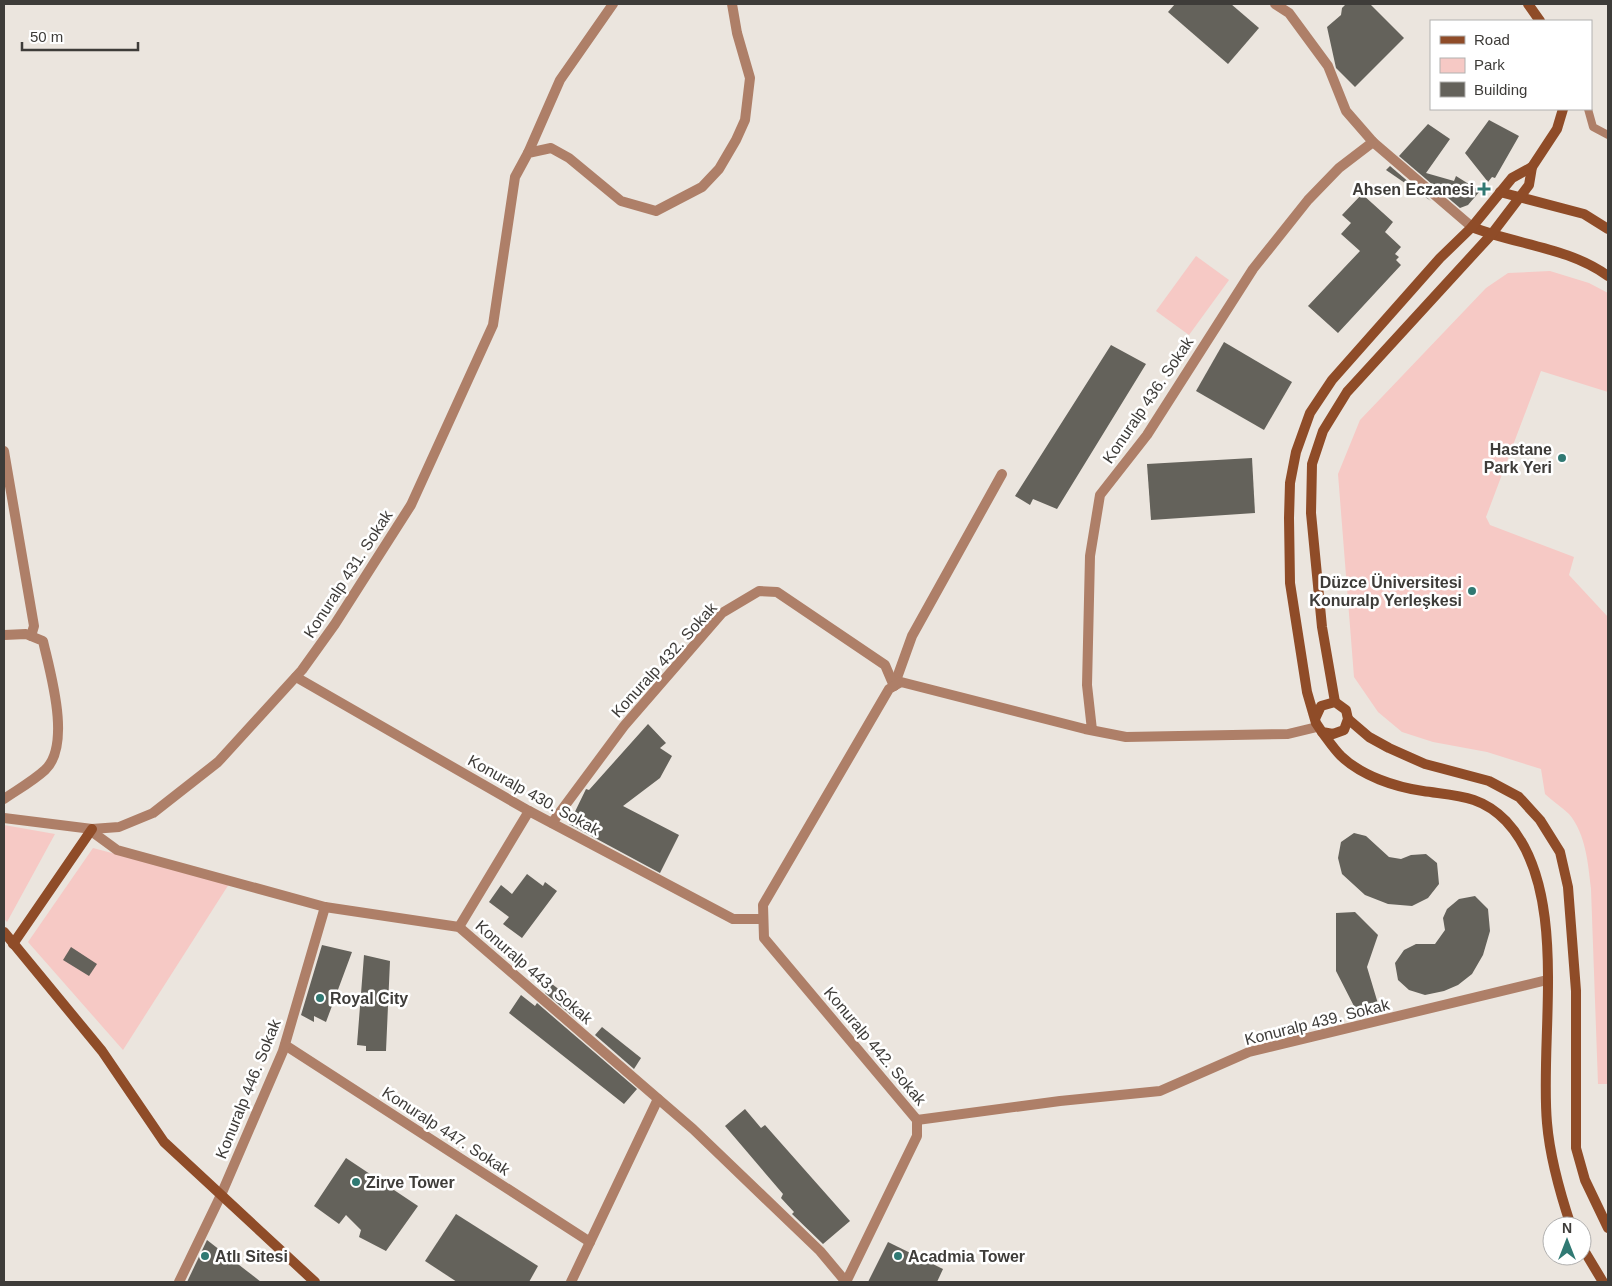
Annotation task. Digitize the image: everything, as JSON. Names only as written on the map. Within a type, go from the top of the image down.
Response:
[{"type":"main road","points":[[1528,4],[1539,20]]},
{"type":"main road","points":[[1318,726],[1328,734],[1339,733],[1344,730],[1348,719],[1346,710],[1334,702],[1314,566],[1311,513],[1312,464],[1323,431],[1347,392],[1491,234],[1529,186],[1532,167],[1557,129],[1563,110]]},
{"type":"main road","points":[[1532,167],[1512,178],[1472,227],[1440,258],[1332,380],[1310,413],[1296,452],[1290,483],[1288,518],[1290,582],[1307,692],[1318,726],[1340,756],[1362,771],[1397,786],[1422,791],[1458,794],[1486,804],[1506,821],[1525,845],[1541,896],[1547,980],[1545,1072],[1547,1124],[1557,1185],[1568,1216]]},
{"type":"main road","points":[[1500,192],[1608,219]]},
{"type":"main road","points":[[1584,214],[1608,229]]},
{"type":"main road","points":[[1472,227],[1566,254],[1606,272]]},
{"type":"main road","points":[[1318,726],[1320,706],[1334,702]]},
{"type":"main road","points":[[1348,719],[1369,737],[1389,748],[1425,764],[1489,781],[1518,798],[1540,820],[1560,852],[1568,887],[1576,991],[1576,1148],[1585,1180],[1608,1228]]},
{"type":"main road","points":[[14,944],[91,830]]},
{"type":"main road","points":[[4,932],[102,1051],[164,1142],[315,1282]]},
{"type":"main road","points":[[1592,1264],[1603,1282]]},
{"type":"street","name":"Konuralp 431. Sokak","points":[[4,818],[91,830],[119,827],[153,813],[218,762],[296,677],[335,624],[411,505],[493,325],[516,177],[560,80],[613,4]]},
{"type":"street","points":[[528,153],[551,148],[569,158],[621,201],[656,211],[702,187],[719,169],[745,120],[750,78],[737,34],[732,4]]},
{"type":"street","points":[[1275,4],[1289,13],[1328,66],[1346,111],[1373,142],[1472,227]]},
{"type":"street","name":"Konuralp 436. Sokak","points":[[1092,730],[1087,685],[1090,556],[1100,495],[1147,435],[1253,269],[1308,200],[1339,168],[1373,142]]},
{"type":"street","points":[[4,451],[34,626],[31,636]]},
{"type":"street","points":[[894,686],[912,636],[1002,474]]},
{"type":"street","name":"Konuralp 432. Sokak","points":[[552,824],[624,726],[677,662],[722,613],[759,591],[777,592],[885,665],[894,686]]},
{"type":"street","points":[[4,635],[31,636],[43,641],[55,692],[58,742],[46,769],[4,799]]},
{"type":"street","name":"Konuralp 430. Sokak","points":[[296,677],[552,824],[733,919],[764,919]]},
{"type":"street","points":[[764,919],[763,905],[889,689],[901,682],[1126,737],[1288,734],[1318,726]]},
{"type":"street","points":[[459,927],[529,811]]},
{"type":"street","name":"Konuralp 443. Sokak","points":[[91,830],[117,850],[325,907],[459,927],[693,1130],[820,1251],[846,1282]]},
{"type":"street","name":"Konuralp 446. Sokak","points":[[179,1282],[221,1195],[285,1045],[325,907]]},
{"type":"street","name":"Konuralp 442. Sokak","points":[[764,919],[764,938],[917,1120],[917,1136],[846,1282]]},
{"type":"street","name":"Konuralp 439. Sokak","points":[[917,1120],[1060,1101],[1160,1091],[1249,1052],[1547,980]]},
{"type":"street","name":"Konuralp 447. Sokak","points":[[285,1045],[590,1242]]},
{"type":"street","points":[[571,1282],[658,1099]]},
{"type":"lane","points":[[1588,110],[1593,126],[1608,135]]},
{"type":"green space","points":[[1196,256],[1229,280],[1189,335],[1156,311]]},
{"type":"green space","name":"Düzce Üniversitesi Konuralp Yerleşkesi","points":[[1550,271],[1589,283],[1608,293],[1608,392],[1541,371],[1486,517],[1490,525],[1574,557],[1569,575],[1608,617],[1608,1084],[1598,1084],[1591,889],[1583,840],[1569,814],[1545,794],[1541,769],[1487,752],[1433,742],[1402,732],[1378,712],[1354,677],[1338,474],[1360,420],[1486,288],[1508,273]]},
{"type":"green space","points":[[4,825],[55,834],[7,922],[4,919]]},
{"type":"green space","points":[[93,848],[229,884],[123,1050],[28,942]]},
{"type":"building","points":[[1175,4],[1231,4],[1259,28],[1228,64],[1168,12]]},
{"type":"building","points":[[1346,4],[1370,4],[1404,38],[1355,87],[1336,68],[1327,27],[1341,15],[1342,8]]},
{"type":"building","points":[[1489,120],[1519,136],[1495,178],[1492,177],[1488,182],[1465,153]]},
{"type":"building","points":[[1428,124],[1450,139],[1426,173],[1454,181],[1456,176],[1480,191],[1468,205],[1460,208],[1399,156]]},
{"type":"building","points":[[1390,166],[1431,201],[1386,170]]},
{"type":"building","points":[[1362,194],[1393,222],[1385,232],[1401,247],[1395,254],[1399,257],[1396,260],[1401,265],[1338,333],[1308,306],[1360,251],[1341,234],[1351,223],[1342,215]]},
{"type":"building","points":[[1224,342],[1292,382],[1264,430],[1196,391]]},
{"type":"building","points":[[1111,345],[1146,364],[1057,509],[1033,499],[1030,505],[1015,496]]},
{"type":"building","points":[[1252,458],[1255,513],[1151,520],[1147,464]]},
{"type":"building","points":[[648,724],[666,743],[660,748],[672,756],[660,778],[623,806],[679,835],[660,873],[569,824],[586,789],[589,790]]},
{"type":"building","points":[[1354,833],[1366,836],[1389,857],[1401,859],[1411,855],[1426,854],[1437,863],[1439,884],[1428,898],[1412,906],[1388,904],[1365,895],[1342,874],[1338,858],[1341,842]]},
{"type":"building","points":[[527,874],[543,886],[545,882],[557,891],[522,938],[503,924],[509,917],[489,902],[501,885],[512,894]]},
{"type":"building","points":[[1475,896],[1488,909],[1490,931],[1483,955],[1472,974],[1458,985],[1444,991],[1425,995],[1409,990],[1398,980],[1395,963],[1404,950],[1416,944],[1435,944],[1445,930],[1443,918],[1447,909],[1459,899]]},
{"type":"building","points":[[1355,912],[1378,935],[1367,967],[1379,1007],[1357,1012],[1336,971],[1336,913]]},
{"type":"building","points":[[322,945],[352,952],[326,1022],[314,1016],[314,1022],[301,1015]]},
{"type":"building","points":[[71,947],[97,964],[89,976],[63,960]]},
{"type":"building","points":[[364,955],[390,961],[386,1051],[366,1051],[366,1046],[357,1045]]},
{"type":"building","points":[[552,984],[583,1008],[576,1019],[545,993]]},
{"type":"building","points":[[521,995],[535,1006],[537,1003],[637,1089],[624,1104],[509,1013]]},
{"type":"building","points":[[602,1027],[641,1058],[634,1069],[595,1035]]},
{"type":"building","points":[[745,1109],[761,1128],[765,1125],[850,1221],[823,1244],[792,1214],[794,1212],[781,1198],[783,1194],[725,1126]]},
{"type":"building","name":"Zirve Tower","points":[[346,1158],[418,1206],[386,1251],[359,1237],[361,1230],[346,1215],[339,1224],[314,1206]]},
{"type":"building","points":[[456,1214],[538,1266],[529,1282],[457,1282],[425,1261]]},
{"type":"building","name":"Atlı Sitesi","points":[[207,1240],[261,1282],[187,1282]]},
{"type":"building","name":"Acadmia Tower","points":[[888,1242],[943,1269],[937,1282],[868,1282]]},
{"type":"place","name":"Ahsen Eczanesi","points":[[1484,189]]},
{"type":"place","name":"Hastane Park Yeri","points":[[1562,458]]},
{"type":"place","name":"Düzce Üniversitesi Konuralp Yerleşkesi","points":[[1472,591]]},
{"type":"place","name":"Royal City","points":[[320,998]]},
{"type":"place","name":"Zirve Tower","points":[[356,1182]]},
{"type":"place","name":"Atlı Sitesi","points":[[205,1256]]},
{"type":"place","name":"Acadmia Tower","points":[[898,1256]]}]
